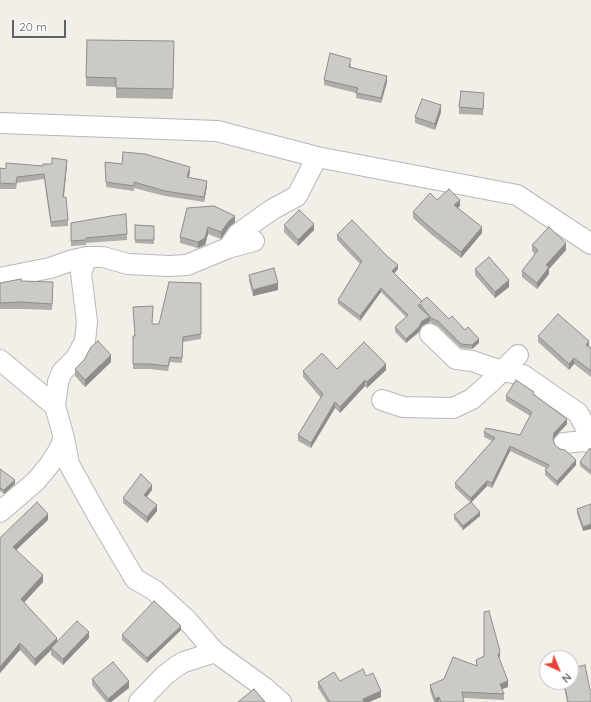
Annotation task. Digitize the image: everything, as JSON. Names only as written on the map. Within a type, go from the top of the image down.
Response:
[{"type":"street","points":[[0,123],[217,131],[317,157],[517,195],[591,244]]},
{"type":"street","points":[[228,248],[238,234],[273,209],[297,196],[317,157]]},
{"type":"street","points":[[0,278],[50,268],[87,257],[103,257],[128,264],[169,266],[187,265],[228,248],[254,241]]},
{"type":"street","points":[[87,257],[81,273],[87,322],[84,341],[76,358],[62,372],[58,382],[55,406],[64,438],[69,464],[80,486],[135,579],[154,590],[187,620],[215,652],[265,688],[280,702]]},
{"type":"street","points":[[430,334],[456,359],[472,361],[502,371],[523,375],[578,413],[591,438]]},
{"type":"street","points":[[382,400],[403,407],[453,408],[472,399],[518,355]]},
{"type":"street","points":[[0,360],[55,406]]},
{"type":"street","points":[[0,512],[36,481],[50,464],[59,450],[64,438]]},
{"type":"street","points":[[564,443],[584,441],[591,443]]},
{"type":"street","points":[[139,702],[165,675],[177,666],[184,662],[215,652]]},
{"type":"building","points":[[87,40],[174,41],[173,89],[116,88],[116,78],[86,77]]},
{"type":"building","points":[[330,53],[351,59],[349,67],[387,76],[381,98],[356,93],[358,88],[324,80]]},
{"type":"building","points":[[461,91],[484,93],[483,109],[459,107]]},
{"type":"building","points":[[422,99],[441,105],[435,124],[415,117]]},
{"type":"building","points":[[123,152],[145,154],[190,167],[187,177],[207,181],[204,197],[165,191],[134,182],[134,186],[106,182],[105,162],[122,164]]},
{"type":"building","points":[[52,158],[67,160],[63,197],[66,197],[68,220],[51,222],[44,174],[17,177],[16,184],[0,183],[0,168],[6,169],[6,163],[43,166],[43,164],[52,164]]},
{"type":"building","points":[[449,189],[460,200],[454,205],[482,227],[461,252],[413,212],[430,193],[437,200]]},
{"type":"building","points":[[214,206],[235,216],[229,221],[221,232],[208,227],[205,238],[198,242],[180,237],[187,208]]},
{"type":"building","points":[[299,210],[314,224],[298,240],[284,225]]},
{"type":"building","points":[[126,214],[127,234],[71,241],[71,223]]},
{"type":"building","points":[[352,220],[388,257],[398,265],[392,271],[422,301],[420,303],[427,297],[449,319],[452,316],[465,330],[468,327],[479,339],[472,345],[461,344],[438,321],[431,318],[420,304],[418,306],[430,317],[422,321],[419,327],[406,339],[395,327],[408,315],[381,288],[360,316],[338,300],[362,261],[337,235]]},
{"type":"building","points":[[135,225],[154,226],[154,240],[135,240]]},
{"type":"building","points":[[549,227],[566,243],[546,265],[549,267],[537,283],[522,271],[538,250],[532,245]]},
{"type":"building","points":[[489,257],[509,280],[495,292],[475,269]]},
{"type":"building","points":[[274,268],[278,283],[253,290],[249,275]]},
{"type":"building","points":[[21,279],[21,281],[53,282],[52,304],[21,302],[0,303],[0,283]]},
{"type":"building","points":[[169,282],[201,283],[201,334],[183,337],[182,358],[170,357],[168,366],[133,364],[133,336],[135,336],[133,307],[153,306],[152,324],[159,324]]},
{"type":"building","points":[[558,314],[589,341],[586,345],[591,348],[591,371],[574,358],[569,364],[538,336]]},
{"type":"building","points":[[98,341],[111,355],[85,380],[75,369],[84,360],[91,347]]},
{"type":"building","points":[[364,342],[386,364],[367,382],[365,380],[340,407],[335,402],[311,443],[298,435],[323,394],[303,371],[322,353],[337,369]]},
{"type":"building","points":[[516,380],[534,392],[533,394],[567,419],[554,433],[553,440],[555,445],[560,449],[565,450],[576,460],[557,481],[545,470],[549,465],[510,446],[492,483],[487,481],[471,498],[455,483],[495,438],[484,432],[486,428],[520,435],[532,412],[506,396]]},
{"type":"building","points":[[589,449],[591,449],[591,471],[580,462]]},
{"type":"building","points":[[0,469],[15,480],[4,490],[0,488]]},
{"type":"building","points":[[141,474],[152,485],[144,495],[157,505],[147,517],[123,498]]},
{"type":"building","points":[[37,502],[48,514],[13,547],[43,575],[21,599],[57,638],[35,659],[20,643],[0,667],[0,538]]},
{"type":"building","points":[[471,502],[480,512],[463,526],[454,515]]},
{"type":"building","points":[[591,504],[591,524],[583,527],[577,509]]},
{"type":"building","points":[[154,601],[181,626],[147,658],[122,635]]},
{"type":"building","points":[[489,611],[500,651],[498,655],[508,681],[500,684],[504,694],[462,692],[464,702],[441,702],[439,697],[435,699],[430,685],[444,679],[453,657],[477,666],[476,660],[484,656],[484,612]]},
{"type":"building","points":[[77,621],[89,632],[63,659],[51,648]]},
{"type":"building","points":[[113,662],[129,681],[108,699],[92,679]]},
{"type":"building","points":[[585,665],[591,690],[591,702],[568,702],[565,690],[579,690],[579,666]]},
{"type":"building","points":[[363,669],[366,676],[373,673],[381,691],[363,699],[364,702],[330,702],[318,682],[334,672],[340,681]]},
{"type":"building","points":[[254,689],[265,702],[238,702]]}]
